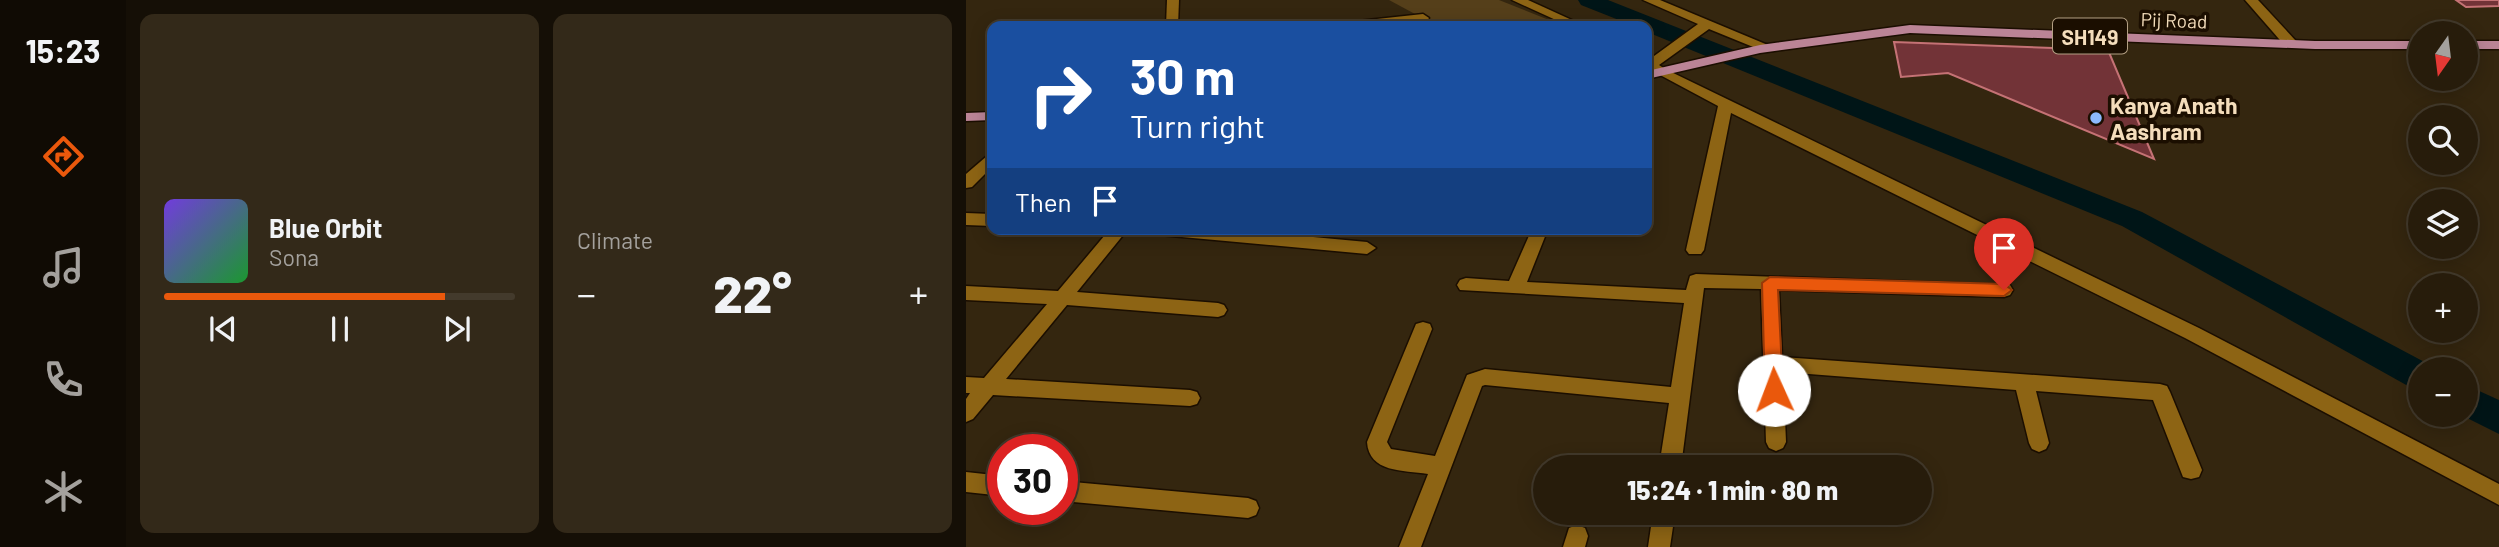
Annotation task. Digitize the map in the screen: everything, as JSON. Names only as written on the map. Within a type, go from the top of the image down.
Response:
[{"type":"main road","name":"Pij Road","points":[[1764,48],[1910,29],[2291,44],[2408,45]]},
{"type":"main road","points":[[2478,45],[2499,46]]},
{"type":"main road","name":"SH149","points":[[1656,67],[1764,48]]},
{"type":"main road","points":[[966,117],[987,116]]},
{"type":"street","points":[[1172,21],[1173,0]]},
{"type":"street","points":[[1518,0],[1567,21]]},
{"type":"street","points":[[1649,0],[1764,48]]},
{"type":"street","points":[[2251,0],[2291,44]]},
{"type":"street","points":[[1395,21],[1423,18]]},
{"type":"street","points":[[1706,25],[1656,67],[1726,104],[2192,332],[2499,495]]},
{"type":"street","points":[[1695,250],[1726,104]]},
{"type":"street","points":[[966,183],[987,164]]},
{"type":"street","points":[[966,219],[987,220]]},
{"type":"street","points":[[966,413],[1115,235]]},
{"type":"street","points":[[1225,235],[1367,248]]},
{"type":"street","points":[[1516,286],[1537,235]]},
{"type":"street","points":[[1672,455],[1696,281],[2004,290]]},
{"type":"street","points":[[1770,283],[1776,442]]},
{"type":"street","points":[[1466,285],[1694,297]]},
{"type":"street","points":[[966,293],[1218,310]]},
{"type":"street","points":[[1423,329],[1377,442],[1378,452],[1386,458],[1440,466]]},
{"type":"street","points":[[1773,364],[2160,392],[2192,470]]},
{"type":"street","points":[[1410,547],[1468,391],[1475,381],[1485,377],[1680,396]]},
{"type":"street","points":[[2024,382],[2039,443]]},
{"type":"street","points":[[966,385],[1190,398]]},
{"type":"street","points":[[966,482],[987,484]]},
{"type":"street","points":[[1078,492],[1248,508]]},
{"type":"street","points":[[1659,547],[1662,525]]},
{"type":"shaded area","points":[[1389,0],[1499,0],[1552,21],[1435,21]]},
{"type":"building","points":[[2456,0],[2499,0],[2499,6],[2466,7]]},
{"type":"building","name":"Kanya Anath Aashram","points":[[1894,42],[2108,50],[2154,159],[1948,73],[1901,77]]},
{"type":"waterway","points":[[1589,0],[1641,21]]},
{"type":"waterway","points":[[1652,25],[2132,219],[2408,369]]},
{"type":"waterway","points":[[2478,407],[2499,418]]},
{"type":"place","name":"Kanya Anath Aashram","points":[[2096,118]]},
{"type":"route","points":[[1774,390],[1770,283],[2004,290]]}]
